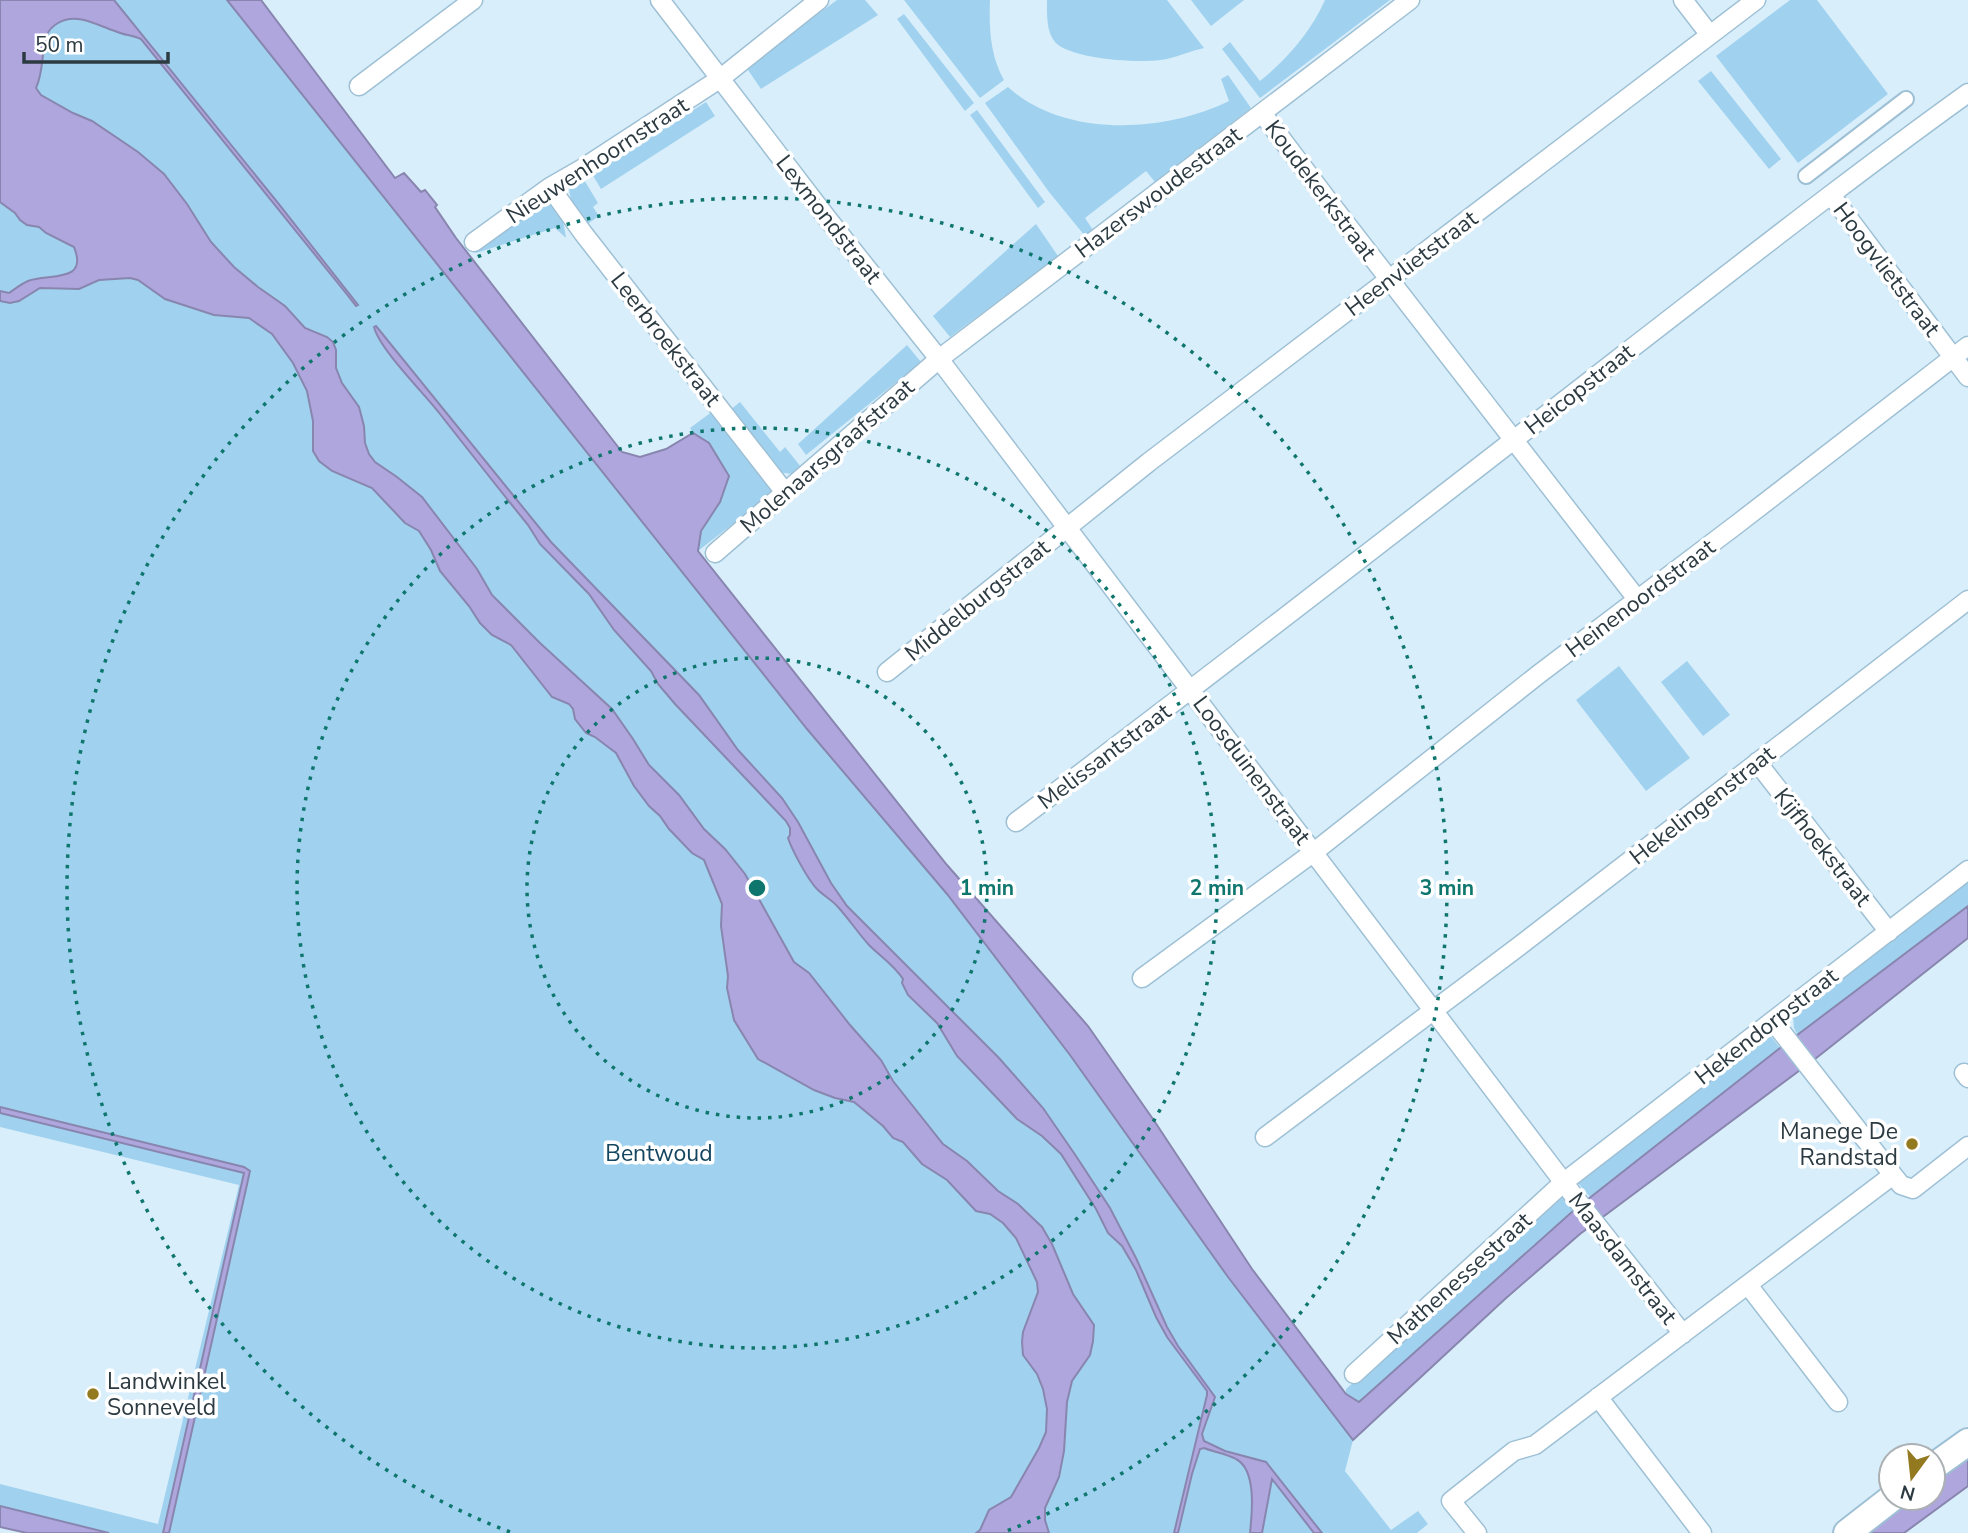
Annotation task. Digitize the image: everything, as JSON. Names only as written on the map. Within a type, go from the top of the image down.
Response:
[{"type":"main road","points":[[1947,1457],[1968,1442]]},
{"type":"main road","points":[[1847,1533],[1877,1510]]},
{"type":"street","points":[[359,86],[472,0]]},
{"type":"street","name":"Lexmondstraat","points":[[660,0],[939,359]]},
{"type":"street","name":"Nieuwenhoornstraat","points":[[474,243],[550,187],[721,78],[819,0]]},
{"type":"street","name":"Hazerswoudestraat","points":[[939,359],[1410,0]]},
{"type":"street","points":[[1683,0],[1710,36]]},
{"type":"street","name":"Heenvlietstraat","points":[[1068,527],[1149,462],[1756,0]]},
{"type":"street","name":"Heicopstraat","points":[[1192,690],[1831,195],[1968,93]]},
{"type":"street","points":[[1806,176],[1906,99]]},
{"type":"street","name":"Koudekerkstraat","points":[[1262,113],[1637,599]]},
{"type":"street","name":"Leerbroekstraat","points":[[550,187],[784,491]]},
{"type":"street","name":"Hoogvlietstraat","points":[[1831,195],[1968,377]]},
{"type":"street","name":"Heinenoordstraat","points":[[1142,978],[1314,852],[1637,599],[1968,346]]},
{"type":"street","name":"Molenaarsgraafstraat","points":[[715,553],[939,359]]},
{"type":"street","name":"Loosduinenstraat","points":[[939,359],[1564,1182]]},
{"type":"street","name":"Middelburgstraat","points":[[887,672],[1068,527]]},
{"type":"street","name":"Hekelingenstraat","points":[[1265,1137],[1435,1011],[1968,600]]},
{"type":"street","name":"Melissantstraat","points":[[1016,822],[1192,690]]},
{"type":"street","name":"Kijfhoekstraat","points":[[1756,762],[1889,932]]},
{"type":"street","name":"Hekendorpstraat","points":[[1564,1182],[1968,870]]},
{"type":"street","points":[[1773,1021],[1901,1185],[1913,1189],[1968,1146]]},
{"type":"street","name":"Maasdamstraat","points":[[1477,1533],[1451,1501],[1514,1451],[1535,1444],[1683,1335],[1893,1175]]},
{"type":"street","name":"Maasdamstraat","points":[[1564,1182],[1683,1335]]},
{"type":"street","name":"Mathenessestraat","points":[[1354,1374],[1564,1182]]},
{"type":"street","points":[[1748,1284],[1838,1402]]},
{"type":"street","points":[[1598,1396],[1702,1533]]},
{"type":"green space","name":"Bentwoud","points":[[0,0],[227,0],[807,729],[947,894],[1070,1055],[1228,1277],[1353,1440],[1345,1471],[1391,1530],[1418,1511],[1428,1524],[1417,1533],[169,1533],[250,1171],[244,1167],[0,1107]]},
{"type":"green space","points":[[837,0],[865,0],[878,15],[761,89],[746,67]]},
{"type":"green space","points":[[904,0],[990,0],[991,41],[1004,80],[980,98]]},
{"type":"green space","points":[[1047,0],[1167,0],[1204,48],[1156,60],[1126,61],[1076,53],[1063,48],[1052,38]]},
{"type":"green space","points":[[1191,0],[1244,0],[1211,26]]},
{"type":"green space","points":[[1325,0],[1390,0],[1260,98],[1222,49],[1230,42],[1260,81],[1280,64],[1297,44],[1313,23]]},
{"type":"green space","points":[[1790,0],[1817,0],[1888,94],[1798,163],[1716,56]]},
{"type":"green space","points":[[904,14],[974,103],[965,111],[897,19]]},
{"type":"green space","points":[[1711,71],[1781,159],[1769,169],[1698,81]]},
{"type":"green space","points":[[1228,75],[1251,108],[1155,182],[1146,171],[1085,218],[1093,230],[1085,236],[1049,192],[985,103],[1008,87],[1031,104],[1057,115],[1085,122],[1145,124],[1203,112],[1229,101],[1221,79]]},
{"type":"green space","points":[[706,102],[715,116],[601,189],[592,174]]},
{"type":"green space","points":[[977,110],[1045,202],[1038,208],[970,115]]},
{"type":"green space","points":[[583,178],[598,203],[593,207],[599,216],[586,225],[571,201],[569,188]]},
{"type":"green space","points":[[550,201],[563,220],[566,238],[555,228],[476,253],[471,248]]},
{"type":"green space","points":[[1036,224],[1058,256],[950,337],[933,316]]},
{"type":"green space","points":[[907,345],[921,362],[806,455],[798,444]]},
{"type":"green space","points":[[740,402],[780,452],[785,447],[801,467],[792,474],[777,472],[730,410]]},
{"type":"green space","points":[[713,411],[772,488],[771,494],[698,551],[701,531],[720,502],[729,476],[709,443],[690,428]]},
{"type":"green space","points":[[1687,661],[1730,715],[1703,736],[1661,682]]},
{"type":"green space","points":[[1619,666],[1690,758],[1646,791],[1576,700]]},
{"type":"green space","points":[[1968,882],[1968,905],[1798,1036],[1793,1016]]},
{"type":"green space","points":[[1770,1035],[1780,1048],[1590,1197],[1578,1183]]},
{"type":"green space","points":[[0,1113],[244,1173],[163,1533],[109,1533],[0,1506],[0,1484],[158,1524],[239,1185],[0,1127]]},
{"type":"green space","points":[[1562,1197],[1573,1211],[1359,1403],[1346,1394],[1346,1389]]},
{"type":"shaded area","points":[[0,0],[114,0],[358,305],[356,306],[141,39],[79,19],[58,23],[49,31],[45,41],[36,88],[41,95],[92,121],[138,152],[164,174],[211,242],[234,267],[285,306],[305,328],[333,342],[336,368],[342,383],[359,407],[365,443],[375,462],[422,497],[477,569],[492,595],[612,709],[649,765],[679,795],[704,829],[745,874],[794,962],[809,973],[881,1060],[893,1081],[943,1144],[967,1161],[1042,1227],[1073,1294],[1094,1325],[1090,1355],[1072,1381],[1067,1402],[1064,1451],[1059,1477],[1045,1508],[1049,1533],[976,1533],[989,1510],[1011,1497],[1046,1432],[1047,1409],[1043,1389],[1037,1374],[1023,1355],[1022,1342],[1038,1292],[1037,1282],[1016,1238],[1003,1223],[990,1214],[976,1211],[947,1180],[922,1164],[903,1142],[893,1138],[854,1102],[814,1090],[758,1059],[734,1020],[727,988],[728,976],[721,926],[722,904],[704,860],[692,853],[649,806],[634,786],[616,753],[586,733],[575,719],[569,704],[552,697],[511,645],[492,635],[480,623],[440,571],[419,531],[405,523],[372,488],[332,471],[319,461],[313,451],[313,421],[307,391],[293,363],[272,334],[249,318],[214,315],[165,299],[138,280],[130,278],[99,280],[79,289],[40,288],[19,301],[0,301],[0,291],[9,293],[28,281],[64,275],[76,267],[77,259],[74,247],[39,227],[27,225],[0,202]]},
{"type":"shaded area","points":[[227,0],[261,0],[395,178],[404,173],[421,192],[425,190],[437,205],[435,207],[456,238],[622,452],[640,457],[666,449],[693,433],[709,443],[729,476],[720,502],[701,531],[698,551],[947,865],[1088,1026],[1252,1269],[1346,1394],[1359,1402],[1573,1211],[1780,1048],[1968,906],[1968,938],[1815,1059],[1580,1234],[1505,1299],[1353,1440],[1228,1277],[1070,1055],[947,894],[807,729]]},
{"type":"shaded area","points":[[376,326],[551,542],[699,695],[738,750],[782,798],[847,906],[999,1058],[1043,1108],[1110,1208],[1167,1327],[1215,1397],[1202,1434],[1204,1441],[1225,1451],[1266,1462],[1322,1533],[1314,1533],[1272,1479],[1262,1533],[1250,1533],[1252,1493],[1247,1472],[1236,1459],[1204,1448],[1200,1449],[1192,1474],[1178,1533],[1174,1533],[1207,1391],[1167,1337],[1122,1246],[1108,1233],[1061,1154],[1042,1136],[1017,1119],[957,1056],[937,1023],[908,995],[899,974],[869,945],[836,905],[813,885],[790,843],[790,828],[786,821],[675,704],[651,671],[614,630],[589,594],[540,544],[440,414],[393,359],[378,336],[374,327]]},
{"type":"shaded area","points":[[0,1107],[244,1167],[250,1171],[169,1533],[163,1533],[244,1173],[0,1113]]},
{"type":"shaded area","points":[[1968,1455],[1968,1486],[1947,1501],[1947,1471]]},
{"type":"shaded area","points":[[0,1506],[109,1533],[27,1533],[0,1527]]},
{"type":"shaded area","points":[[1890,1512],[1933,1512],[1904,1533],[1862,1533]]},
{"type":"place","name":"Manege De Randstad","points":[[1912,1144]]},
{"type":"place","name":"Landwinkel Sonneveld","points":[[93,1394]]}]
